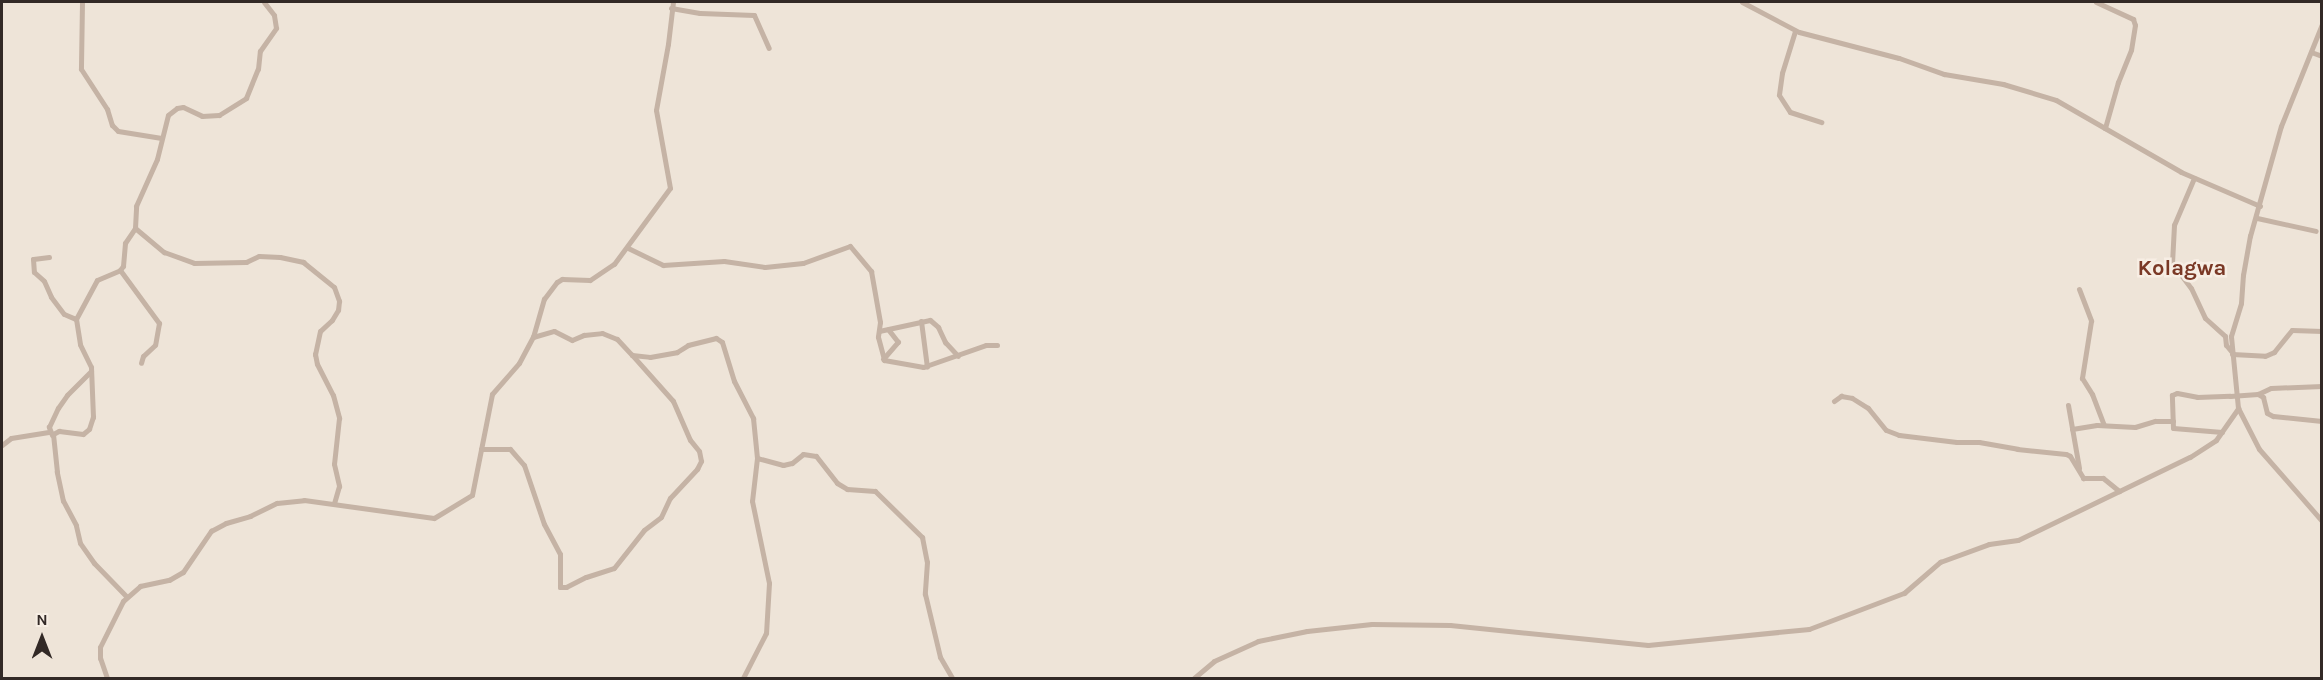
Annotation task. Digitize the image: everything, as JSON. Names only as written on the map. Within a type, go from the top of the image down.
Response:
[{"type":"street","points":[[82,2],[81,69],[107,110],[111,124],[118,131],[161,138]]},
{"type":"street","points":[[2,446],[12,438],[59,431],[83,434],[89,429],[93,417],[91,371],[80,344],[76,320],[97,280],[120,270],[123,266],[125,243],[135,228],[136,206],[157,159],[168,115],[177,108],[183,107],[210,117],[219,115],[246,98],[258,69],[260,51],[276,28],[274,15],[264,2]]},
{"type":"street","points":[[1742,2],[1796,31],[1899,58],[1944,74],[2003,84],[2056,100],[2194,178],[2260,206]]},
{"type":"street","points":[[2096,2],[2133,19],[2135,25],[2131,50],[2118,82],[2105,128]]},
{"type":"street","points":[[107,678],[100,658],[100,647],[107,629],[126,596],[140,586],[169,580],[183,572],[211,531],[226,523],[250,516],[267,506],[283,501],[334,503],[437,518],[472,495],[493,391],[514,371],[533,337],[541,305],[557,282],[596,278],[614,264],[670,188],[656,110],[668,44],[672,5],[700,13],[754,15],[769,48]]},
{"type":"street","points":[[2322,24],[2281,126],[2242,275],[2241,303],[2231,336],[2238,408],[2259,449],[2322,521]]},
{"type":"street","points":[[1796,31],[1782,73],[1779,95],[1790,112],[1821,122]]},
{"type":"street","points":[[2311,52],[2322,56]]},
{"type":"street","points":[[2194,178],[2174,225],[2172,263],[2192,288],[2205,318],[2216,325],[2225,336],[2226,345],[2232,353],[2265,356],[2274,352],[2292,330],[2322,332]]},
{"type":"street","points":[[2257,218],[2316,231]]},
{"type":"street","points":[[135,228],[164,252],[194,263],[246,262],[259,256],[280,257],[303,262],[334,287],[338,296],[338,310],[320,332],[315,354],[316,364],[335,402],[339,418],[334,464],[339,486],[334,503]]},
{"type":"street","points":[[628,248],[663,265],[701,264],[720,260],[765,267],[802,263],[850,246],[871,271],[878,309],[883,359]]},
{"type":"street","points":[[49,257],[33,260],[34,272],[44,282],[51,297],[64,314],[76,320]]},
{"type":"street","points":[[120,270],[159,323],[155,345],[143,356],[141,363]]},
{"type":"street","points":[[2079,289],[2091,321],[2082,378],[2092,394],[2104,425]]},
{"type":"street","points":[[879,332],[930,320],[937,325],[945,342],[958,356]]},
{"type":"street","points":[[921,321],[927,367]]},
{"type":"street","points":[[883,359],[898,342],[888,329]]},
{"type":"street","points":[[481,449],[510,449],[524,465],[546,529],[560,554],[560,587],[566,587],[586,577],[614,568],[644,530],[661,517],[670,498],[697,469],[701,461],[699,451],[690,441],[673,401],[617,339],[602,333],[584,335],[572,340],[554,331],[533,337]]},
{"type":"street","points":[[632,355],[655,357],[677,352],[688,345],[719,339],[734,381],[752,413],[757,458],[752,501],[768,576],[769,606],[764,640],[743,678]]},
{"type":"street","points":[[883,359],[906,366],[927,367],[990,344],[997,345]]},
{"type":"street","points":[[91,371],[62,401],[52,418],[51,433],[63,501],[76,525],[80,543],[94,563],[126,596]]},
{"type":"street","points":[[2222,432],[2174,428],[2171,402],[2174,393],[2197,397],[2258,394],[2268,388],[2322,386]]},
{"type":"street","points":[[2258,394],[2263,397],[2267,413],[2273,416],[2322,421]]},
{"type":"street","points":[[1834,400],[1841,396],[1852,398],[1868,408],[1886,430],[1899,435],[1957,442],[1980,442],[2017,449],[2062,453],[2070,456],[2085,479],[2103,478],[2120,491]]},
{"type":"street","points":[[2068,405],[2080,474]]},
{"type":"street","points":[[1194,678],[1214,661],[1264,639],[1307,631],[1372,624],[1450,625],[1567,634],[1648,645],[1809,629],[1904,593],[1940,562],[1989,544],[2018,540],[2139,480],[2183,462],[2212,444],[2238,408]]},
{"type":"street","points":[[2072,429],[2104,425],[2135,427],[2155,421],[2173,421]]},
{"type":"street","points":[[757,458],[783,465],[794,462],[802,454],[816,456],[837,483],[847,489],[875,491],[919,533],[925,544],[925,594],[938,650],[952,678]]},
{"type":"district","name":"Kolagwa","points":[[2182,269]]}]
